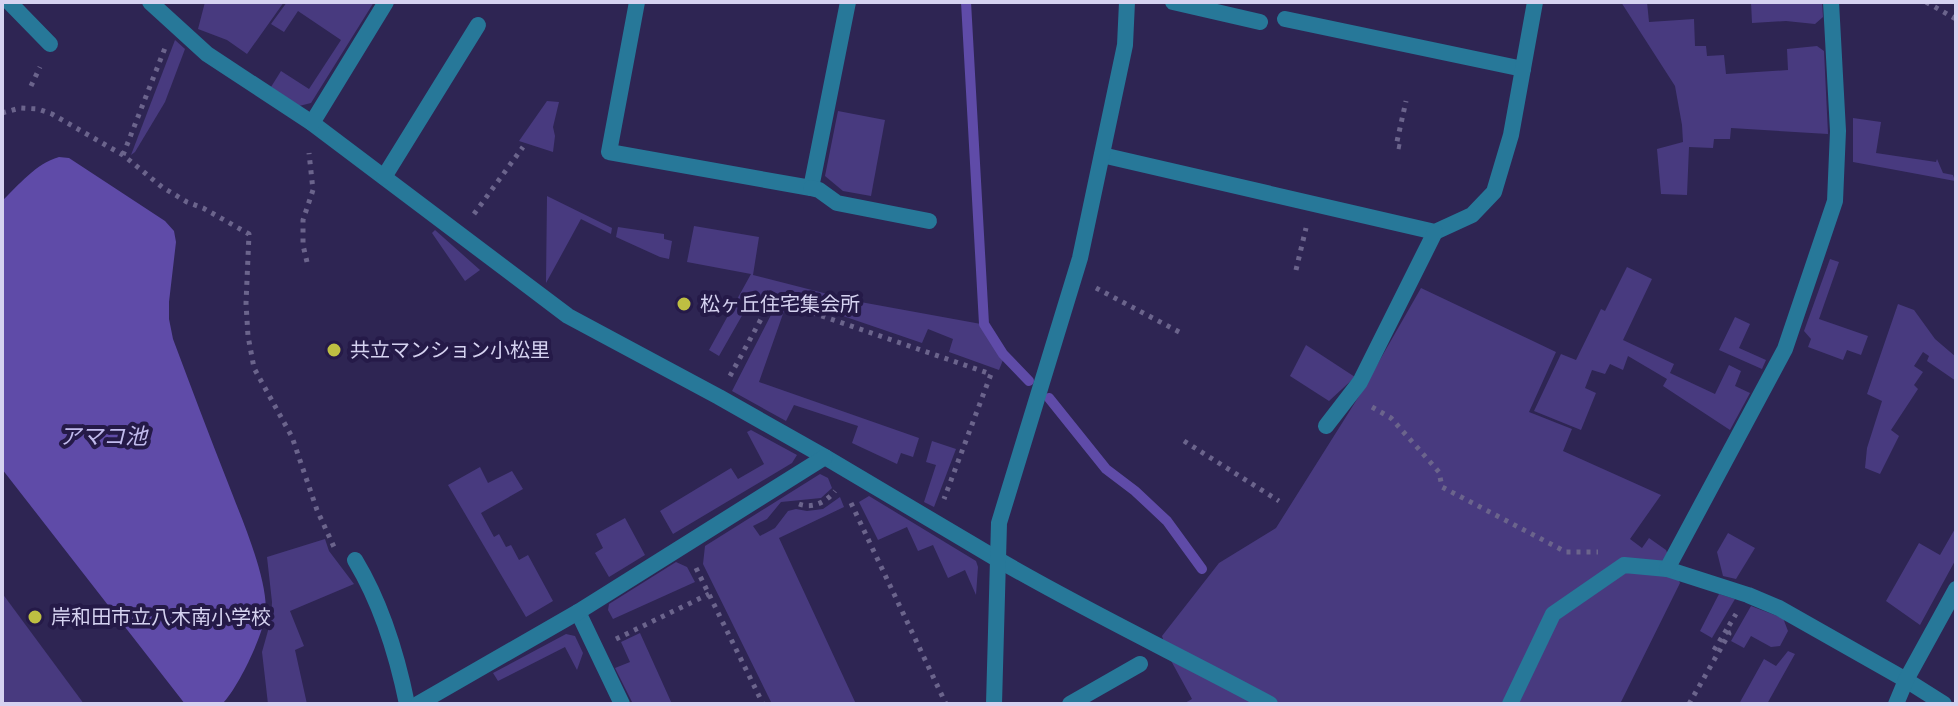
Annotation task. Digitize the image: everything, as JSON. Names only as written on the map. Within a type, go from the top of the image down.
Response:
[{"type":"street","points":[[9,2],[50,44]]},
{"type":"street","points":[[150,2],[207,54],[316,126],[568,316],[825,457],[1064,598],[1270,704]]},
{"type":"street","points":[[316,126],[386,2]]},
{"type":"street","points":[[637,2],[609,152],[811,188],[837,203],[929,221]]},
{"type":"street","points":[[811,188],[848,2]]},
{"type":"street","points":[[994,704],[999,523],[1080,258],[1125,45],[1127,2]]},
{"type":"street","points":[[1173,2],[1260,22]]},
{"type":"street","points":[[1102,155],[1435,232],[1472,215],[1494,192],[1511,135],[1535,2]]},
{"type":"street","points":[[1667,569],[1785,349],[1835,201],[1838,131],[1831,2]]},
{"type":"street","points":[[1285,19],[1523,69]]},
{"type":"street","points":[[384,177],[478,25]]},
{"type":"street","points":[[1326,426],[1360,382],[1435,232]]},
{"type":"street","points":[[418,704],[578,612],[825,457]]},
{"type":"street","points":[[355,560],[381,613],[407,704]]},
{"type":"street","points":[[1510,704],[1553,614],[1624,565],[1667,569],[1779,608],[1944,704]]},
{"type":"street","points":[[1896,704],[1956,589]]},
{"type":"street","points":[[578,612],[622,704]]},
{"type":"street","points":[[1070,704],[1167,649]]},
{"type":"path","points":[[1926,2],[1956,19]]},
{"type":"path","points":[[123,155],[174,24]]},
{"type":"path","points":[[1401,147],[1396,146],[1406,101]]},
{"type":"path","points":[[2,113],[20,108],[38,109],[64,121],[123,155],[162,187],[249,234],[246,303],[254,368],[292,437],[317,510],[335,548],[355,560]]},
{"type":"path","points":[[307,262],[303,220],[313,190],[310,149],[316,126]]},
{"type":"path","points":[[459,235],[523,147]]},
{"type":"path","points":[[1296,270],[1311,203]]},
{"type":"path","points":[[1074,277],[1183,334]]},
{"type":"path","points":[[719,397],[772,299],[991,374],[935,523]]},
{"type":"path","points":[[1352,392],[1391,418],[1439,472],[1442,487],[1566,552],[1598,552]]},
{"type":"path","points":[[1184,441],[1279,501]]},
{"type":"path","points":[[825,457],[946,704]]},
{"type":"path","points":[[796,503],[806,507],[820,504],[841,485]]},
{"type":"path","points":[[685,545],[763,704]]},
{"type":"path","points":[[596,648],[709,594]]},
{"type":"path","points":[[1714,650],[1748,595]]},
{"type":"path","points":[[1689,704],[1729,634],[1727,629]]},
{"type":"shaded area","points":[[205,2],[284,2],[247,54],[227,40],[198,29]]},
{"type":"shaded area","points":[[287,2],[374,2],[311,103],[299,106],[271,87],[281,71],[309,89],[341,40],[298,11],[284,32],[271,24]]},
{"type":"shaded area","points":[[1621,2],[1647,2],[1649,22],[1694,19],[1695,46],[1706,46],[1707,56],[1724,55],[1726,74],[1788,70],[1787,49],[1817,46],[1824,51],[1828,134],[1731,128],[1730,139],[1714,139],[1713,148],[1689,147],[1687,195],[1661,194],[1657,149],[1683,142],[1675,86]]},
{"type":"shaded area","points":[[1751,2],[1822,2],[1823,17],[1815,24],[1786,21],[1752,23]]},
{"type":"shaded area","points":[[175,40],[185,49],[165,102],[131,155]]},
{"type":"shaded area","points":[[547,101],[559,102],[553,127],[553,152],[519,141]]},
{"type":"shaded area","points":[[838,111],[885,120],[871,196],[843,191],[825,176]]},
{"type":"shaded area","points":[[1853,118],[1881,122],[1876,153],[1936,162],[1937,159],[1943,173],[1953,175],[1955,181],[1853,162]]},
{"type":"shaded area","points":[[547,196],[612,228],[611,234],[581,219],[546,283]]},
{"type":"shaded area","points":[[694,226],[759,237],[753,275],[855,301],[981,324],[1003,360],[999,370],[949,352],[953,339],[928,329],[922,343],[767,290],[760,302],[752,298],[719,356],[709,350],[751,274],[687,262]]},
{"type":"shaded area","points":[[618,227],[664,234],[664,239],[672,241],[669,259],[616,237]]},
{"type":"shaded area","points":[[435,230],[480,270],[465,281],[432,233]]},
{"type":"shaded area","points":[[1830,259],[1839,262],[1819,319],[1868,336],[1861,355],[1847,350],[1843,360],[1808,347],[1811,339],[1804,331]]},
{"type":"shaded area","points":[[1627,267],[1652,279],[1623,340],[1674,364],[1670,373],[1715,394],[1729,365],[1741,371],[1735,386],[1750,393],[1730,430],[1663,386],[1667,379],[1628,356],[1623,370],[1610,364],[1605,374],[1592,370],[1585,388],[1596,393],[1581,430],[1534,411],[1561,354],[1576,360],[1601,309],[1605,311]]},
{"type":"shaded area","points":[[1421,288],[1556,352],[1529,412],[1572,429],[1563,451],[1661,495],[1630,539],[1642,548],[1649,538],[1666,550],[1680,583],[1620,704],[1183,704],[1192,699],[1169,657],[1162,636],[1219,563],[1276,528],[1361,393]]},
{"type":"shaded area","points":[[1898,304],[1914,310],[1935,339],[1956,357],[1956,381],[1927,361],[1929,356],[1923,352],[1914,366],[1923,372],[1914,385],[1918,389],[1891,430],[1899,436],[1880,474],[1865,468],[1867,448],[1882,401],[1867,394]]},
{"type":"shaded area","points":[[775,307],[784,311],[759,382],[919,438],[913,457],[901,453],[897,464],[852,443],[858,426],[794,405],[786,421],[732,391]]},
{"type":"shaded area","points":[[1735,317],[1750,324],[1739,348],[1766,360],[1762,369],[1719,350]]},
{"type":"shaded area","points":[[1306,345],[1355,377],[1329,401],[1290,376]]},
{"type":"shaded area","points":[[751,430],[797,455],[792,463],[673,534],[660,511],[731,468],[738,479],[764,464],[747,432]]},
{"type":"shaded area","points":[[932,441],[956,449],[934,507],[924,502],[936,465],[926,462]]},
{"type":"shaded area","points":[[480,467],[488,483],[512,471],[523,489],[481,513],[494,537],[499,534],[506,547],[511,545],[519,560],[528,555],[553,601],[526,617],[448,485]]},
{"type":"shaded area","points":[[820,474],[828,478],[832,488],[821,498],[781,502],[767,519],[753,526],[760,536],[775,528],[788,511],[823,509],[840,497],[844,507],[779,538],[856,704],[772,704],[703,564],[705,546]]},
{"type":"shaded area","points":[[869,496],[976,561],[976,595],[965,570],[948,578],[933,545],[918,551],[907,527],[878,540],[859,502]]},
{"type":"shaded area","points":[[625,518],[645,555],[609,577],[595,553],[603,548],[596,534]]},
{"type":"shaded area","points":[[1956,527],[1956,559],[1920,625],[1886,601],[1919,543],[1940,555]]},
{"type":"shaded area","points":[[1728,533],[1755,548],[1736,579],[1723,576],[1717,552]]},
{"type":"shaded area","points":[[325,539],[329,551],[354,584],[290,611],[304,646],[295,650],[307,704],[268,704],[262,652],[271,620],[272,602],[267,557]]},
{"type":"shaded area","points":[[676,562],[687,567],[695,582],[613,619],[608,610],[609,604]]},
{"type":"shaded area","points":[[2,593],[84,704],[2,704]]},
{"type":"shaded area","points":[[1719,594],[1735,599],[1712,638],[1700,631]]},
{"type":"shaded area","points":[[1751,606],[1783,618],[1788,631],[1780,646],[1771,647],[1751,636],[1744,648],[1731,641]]},
{"type":"shaded area","points":[[640,633],[672,704],[633,704],[615,668],[630,662],[621,642]]},
{"type":"shaded area","points":[[566,634],[575,636],[583,653],[577,670],[565,647],[498,681],[493,673]]},
{"type":"shaded area","points":[[1788,651],[1795,654],[1767,704],[1739,704],[1764,659],[1776,666]]},
{"type":"water","name":"アマコ池","points":[[59,157],[69,158],[165,221],[174,231],[176,242],[169,302],[173,339],[253,550],[266,603],[263,626],[254,650],[235,687],[222,704],[185,704],[2,469],[2,201],[35,170]]},
{"type":"waterway","points":[[966,2],[984,324],[1003,354],[1029,381]]},
{"type":"waterway","points":[[1049,398],[1106,469],[1167,521],[1202,569]]},
{"type":"place","name":"松ヶ丘住宅集会所","points":[[684,304]]},
{"type":"place","name":"共立マンション小松里","points":[[334,350]]},
{"type":"place","name":"岸和田市立八木南小学校","points":[[35,617]]}]
